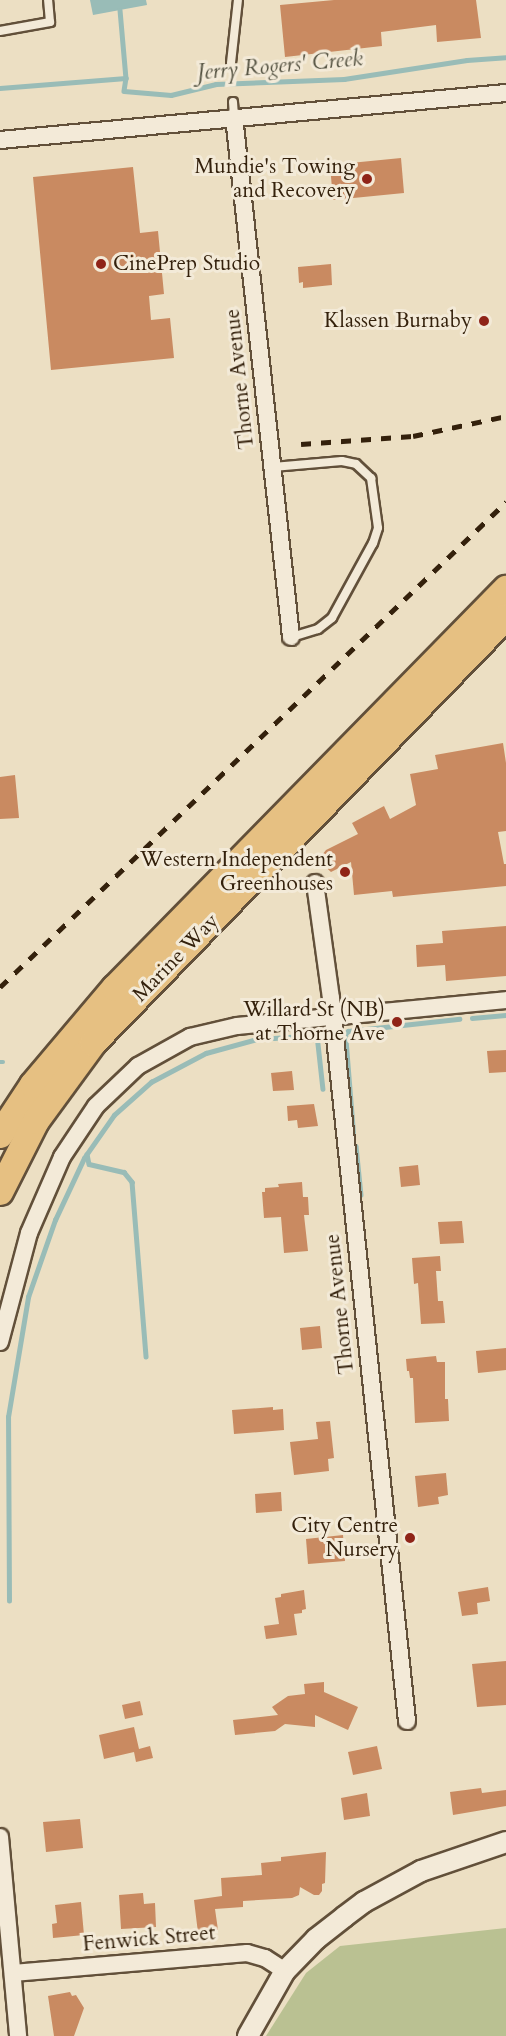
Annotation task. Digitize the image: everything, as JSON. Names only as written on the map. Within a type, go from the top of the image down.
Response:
[{"type":"main road","name":"Marine Way","points":[[0,1136],[33,1085],[115,988],[506,589]]},
{"type":"main road","name":"Marine Way","points":[[0,1192],[36,1121],[93,1043],[506,617]]},
{"type":"street","points":[[0,140],[233,109],[506,93]]},
{"type":"street","name":"Thorne Avenue","points":[[233,109],[291,637]]},
{"type":"street","name":"Thorne Avenue","points":[[315,883],[332,1016],[407,1721]]},
{"type":"street","points":[[0,1342],[21,1259],[50,1183],[78,1132],[115,1086],[138,1066],[190,1037],[237,1026],[506,1000]]},
{"type":"street","points":[[0,1837],[18,2036]]},
{"type":"street","points":[[248,2036],[285,1971],[316,1939],[364,1902],[421,1870],[506,1842]]},
{"type":"street","name":"Fenwick Street","points":[[13,1973],[247,1953],[265,1958],[285,1971]]},
{"type":"lane","points":[[0,31],[26,29],[50,22],[48,0]]},
{"type":"lane","points":[[231,63],[238,0]]},
{"type":"lane","points":[[273,467],[342,460],[356,464],[371,478],[378,528],[373,543],[332,618],[318,629],[291,637]]},
{"type":"green space","points":[[506,1928],[506,2036],[266,2036],[306,1973],[340,1946]]},
{"type":"water","points":[[90,0],[146,0],[147,5],[93,15]]},
{"type":"building","points":[[334,0],[476,0],[481,38],[437,42],[436,25],[381,32],[382,46],[285,57],[280,5]]},
{"type":"building","name":"Mundie's Towing and Recovery","points":[[401,158],[404,193],[333,200],[330,165]]},
{"type":"building","name":"CinePrep Studio","points":[[133,167],[140,233],[158,231],[164,294],[149,296],[151,320],[170,318],[174,358],[51,370],[33,177]]},
{"type":"building","points":[[331,264],[332,285],[303,288],[303,282],[299,283],[298,267]]},
{"type":"building","points":[[503,743],[506,763],[506,831],[498,832],[504,864],[506,864],[506,886],[393,897],[392,891],[354,895],[351,862],[331,872],[318,860],[326,850],[358,834],[352,823],[384,806],[390,819],[416,805],[410,774],[438,769],[435,755]]},
{"type":"building","points":[[15,775],[19,818],[0,819],[0,777]]},
{"type":"building","points":[[506,926],[506,976],[446,981],[445,965],[417,967],[416,945],[443,943],[442,931]]},
{"type":"building","points":[[506,1050],[506,1072],[489,1073],[487,1051]]},
{"type":"building","points":[[292,1071],[294,1090],[273,1091],[271,1073]]},
{"type":"building","points":[[314,1104],[318,1126],[298,1128],[297,1120],[288,1121],[287,1106]]},
{"type":"building","points":[[418,1165],[420,1185],[401,1187],[399,1167]]},
{"type":"building","points":[[302,1182],[303,1197],[308,1197],[309,1215],[304,1215],[308,1251],[284,1253],[281,1217],[264,1218],[262,1192],[265,1192],[265,1188],[279,1187],[278,1184]]},
{"type":"building","points":[[462,1221],[464,1243],[440,1244],[438,1222]]},
{"type":"building","points":[[440,1256],[441,1271],[436,1271],[438,1301],[443,1301],[445,1323],[421,1324],[418,1283],[414,1284],[412,1258]]},
{"type":"building","points":[[320,1326],[322,1348],[302,1350],[300,1328]]},
{"type":"building","points":[[506,1348],[506,1370],[478,1373],[476,1351]]},
{"type":"building","points":[[436,1356],[437,1362],[445,1362],[445,1399],[448,1399],[449,1421],[415,1423],[413,1378],[410,1378],[409,1371],[407,1371],[406,1359]]},
{"type":"building","points":[[273,1407],[273,1410],[283,1409],[284,1430],[234,1434],[232,1410]]},
{"type":"building","points":[[330,1421],[334,1458],[328,1459],[329,1471],[294,1475],[290,1442],[318,1439],[316,1422]]},
{"type":"building","points":[[446,1473],[448,1495],[438,1497],[439,1504],[418,1507],[415,1476]]},
{"type":"building","points":[[281,1492],[282,1511],[256,1513],[255,1494]]},
{"type":"building","points":[[343,1535],[345,1561],[308,1564],[306,1539]]},
{"type":"building","points":[[488,1587],[490,1601],[477,1603],[478,1614],[462,1616],[458,1592]]},
{"type":"building","points":[[304,1590],[306,1609],[302,1610],[302,1613],[294,1614],[297,1635],[266,1639],[264,1626],[279,1624],[275,1598],[281,1597],[281,1594]]},
{"type":"building","points":[[506,1661],[506,1705],[477,1707],[472,1664]]},
{"type":"building","points":[[324,1682],[324,1692],[358,1707],[348,1730],[315,1715],[315,1727],[285,1724],[275,1731],[235,1735],[233,1720],[278,1715],[272,1707],[288,1696],[305,1694],[304,1684]]},
{"type":"building","points":[[140,1701],[143,1715],[125,1719],[122,1705]]},
{"type":"building","points":[[134,1727],[139,1749],[150,1746],[153,1758],[136,1762],[134,1752],[104,1759],[99,1735]]},
{"type":"building","points":[[377,1746],[382,1769],[353,1775],[348,1752]]},
{"type":"building","points":[[481,1788],[482,1793],[506,1790],[506,1806],[453,1815],[450,1792]]},
{"type":"building","points":[[367,1793],[370,1816],[344,1820],[341,1798]]},
{"type":"building","points":[[80,1819],[83,1848],[46,1852],[43,1822]]},
{"type":"building","points":[[326,1852],[325,1883],[322,1884],[322,1891],[319,1895],[314,1895],[300,1887],[299,1895],[292,1898],[243,1901],[243,1907],[215,1909],[218,1930],[198,1933],[194,1900],[222,1896],[221,1878],[262,1875],[261,1863],[281,1861],[281,1857]]},
{"type":"building","points":[[143,1893],[144,1904],[155,1903],[156,1927],[121,1929],[119,1895]]},
{"type":"building","points":[[81,1902],[84,1935],[53,1938],[52,1924],[57,1923],[55,1905]]},
{"type":"building","points":[[70,1992],[72,1996],[76,1995],[84,2008],[74,2036],[54,2036],[48,1996]]},
{"type":"waterway","points":[[120,10],[126,78]]},
{"type":"waterway","name":"Jerry Rogers' Creek","points":[[0,88],[126,78],[124,91],[171,95],[216,84],[344,79],[467,60],[506,57]]},
{"type":"waterway","points":[[472,1018],[506,1015]]},
{"type":"waterway","points":[[353,1133],[345,1034],[348,1031],[459,1019]]},
{"type":"waterway","points":[[274,1038],[317,1035],[323,1089]]},
{"type":"waterway","points":[[9,1601],[8,1417],[28,1297],[55,1220],[84,1158],[114,1115],[151,1082],[206,1053],[261,1038]]},
{"type":"waterway","points":[[356,1146],[361,1195]]},
{"type":"waterway","points":[[87,1154],[89,1164],[124,1172],[132,1182],[146,1356]]},
{"type":"railway","points":[[301,444],[413,436],[506,416]]},
{"type":"railway","points":[[0,987],[506,502]]},
{"type":"place","name":"Mundie's Towing and Recovery","points":[[367,179]]},
{"type":"place","name":"CinePrep Studio","points":[[101,264]]},
{"type":"place","name":"Klassen Burnaby","points":[[484,321]]},
{"type":"place","name":"Western Independent Greenhouses","points":[[345,872]]},
{"type":"place","name":"Willard St (NB) at Thorne Ave","points":[[397,1022]]},
{"type":"place","name":"City Centre Nursery","points":[[410,1538]]}]
